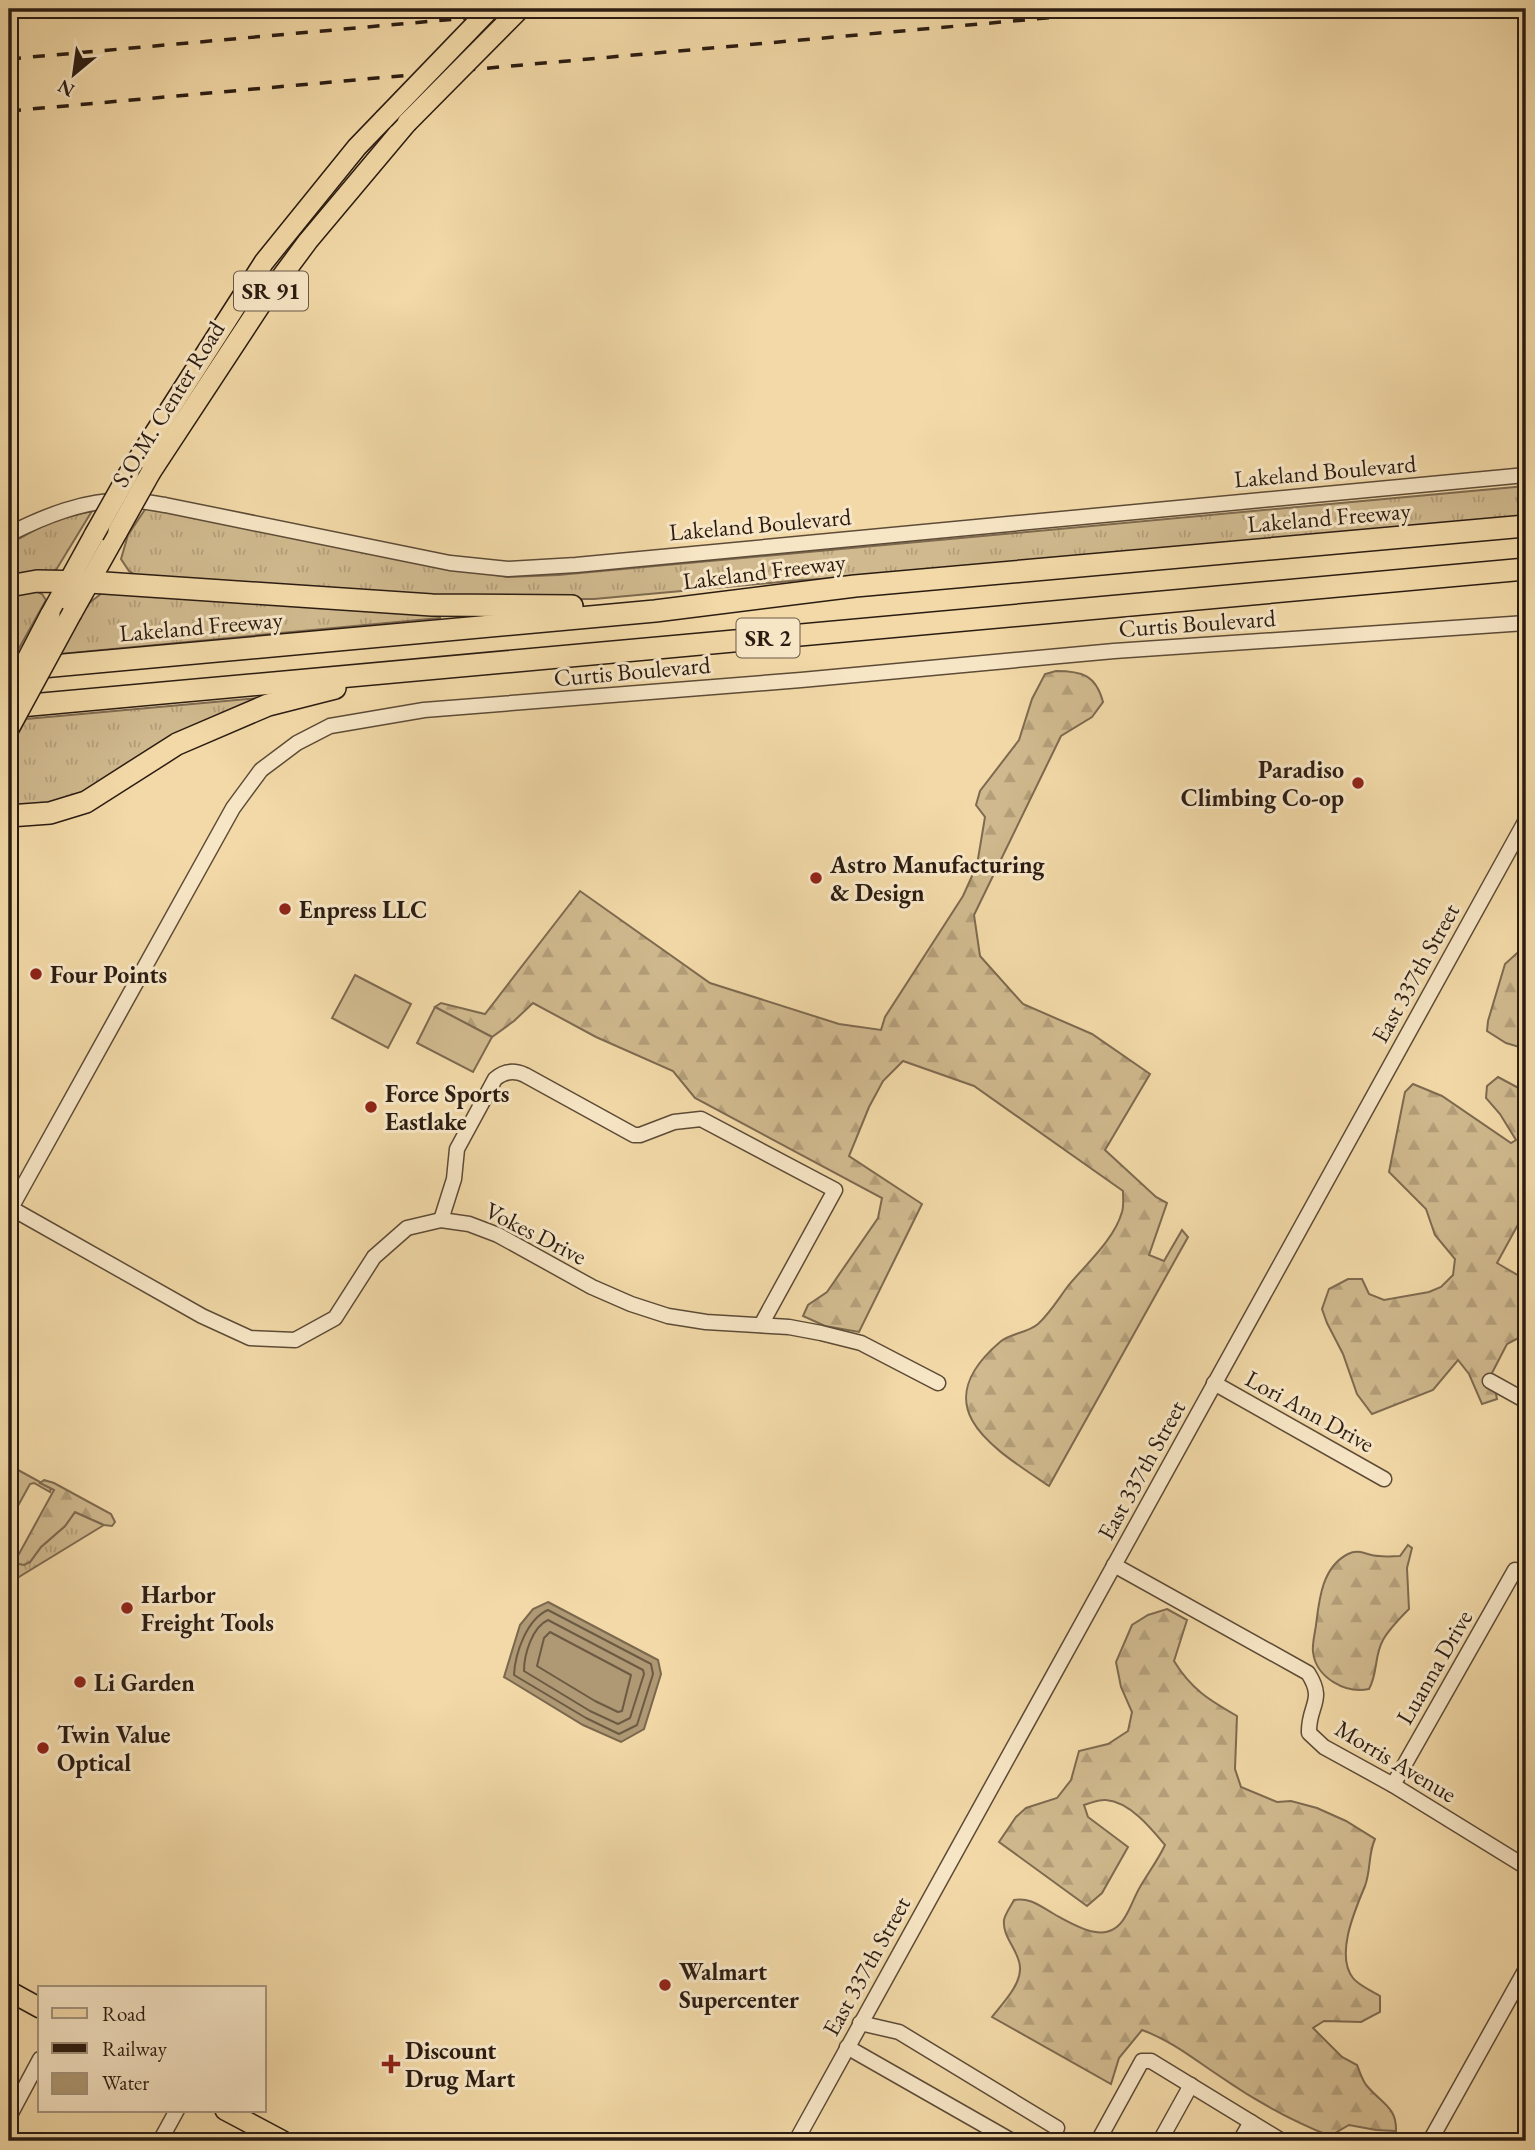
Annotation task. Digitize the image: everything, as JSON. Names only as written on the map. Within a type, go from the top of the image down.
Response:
[{"type":"highway","name":"Lakeland Freeway","points":[[9,670],[655,611],[855,586],[1526,526]]},
{"type":"highway","name":"SR 2","points":[[9,707],[1526,569]]},
{"type":"highway","points":[[9,586],[37,581],[79,582],[432,605],[598,606],[655,611]]},
{"type":"highway","points":[[9,816],[50,813],[86,802],[177,744],[268,705],[405,671]]},
{"type":"main road","name":"S.O.M. Center Road","points":[[9,729],[72,612],[94,535],[129,473],[264,262],[357,147],[490,9]]},
{"type":"main road","name":"S.O.M. Center Road","points":[[9,694],[50,615],[118,531],[151,472],[262,303],[308,241],[407,123],[520,9]]},
{"type":"main road","points":[[9,1991],[38,2007]]},
{"type":"main road","points":[[229,2112],[282,2141]]},
{"type":"street","name":"Lakeland Boulevard","points":[[9,534],[45,516],[87,505],[125,500],[189,510],[450,563],[508,569],[576,565],[1526,474]]},
{"type":"street","name":"Curtis Boulevard","points":[[10,1208],[233,808],[261,770],[297,743],[330,726],[438,709],[801,680],[1114,651],[1329,638],[1526,622]]},
{"type":"street","name":"East 337th Street","points":[[796,2141],[1526,821]]},
{"type":"street","points":[[440,1220],[454,1180],[457,1149],[495,1079],[502,1073],[520,1073],[634,1135],[674,1122],[701,1119],[835,1190],[761,1325]]},
{"type":"street","name":"Vokes Drive","points":[[10,1208],[202,1316],[250,1338],[295,1340],[335,1318],[374,1257],[407,1228],[440,1220],[470,1224],[491,1232],[592,1287],[631,1304],[706,1322],[817,1332],[860,1343],[938,1383]]},
{"type":"street","points":[[1490,1381],[1526,1401]]},
{"type":"street","name":"Lori Ann Drive","points":[[1214,1383],[1384,1479]]},
{"type":"street","name":"Morris Avenue","points":[[1114,1565],[1308,1673],[1317,1686],[1317,1699],[1308,1720],[1309,1733],[1324,1746],[1526,1867]]},
{"type":"street","name":"Luanna Drive","points":[[1393,1785],[1515,1570]]},
{"type":"street","points":[[1430,2141],[1526,1969]]},
{"type":"street","points":[[860,2023],[899,2032],[1057,2128]]},
{"type":"street","points":[[848,2047],[1012,2141]]},
{"type":"street","points":[[1098,2141],[1142,2061],[1152,2061],[1282,2141]]},
{"type":"street","points":[[9,2117],[38,2063]]},
{"type":"street","points":[[1160,2141],[1191,2085]]},
{"type":"street","points":[[160,2141],[176,2112]]},
{"type":"street","points":[[1240,2141],[1251,2122]]},
{"type":"green space","points":[[1526,486],[1526,520],[917,574],[802,580],[594,599],[487,599],[137,576],[129,571],[121,559],[128,535],[146,508],[507,577],[558,575]]},
{"type":"green space","points":[[92,511],[56,570],[9,582],[9,544],[53,520]]},
{"type":"green space","points":[[32,590],[42,594],[46,600],[13,659],[9,659],[9,592]]},
{"type":"green space","points":[[102,593],[438,613],[440,618],[60,654],[88,604]]},
{"type":"green space","points":[[1056,671],[1087,676],[1096,686],[1103,702],[1092,717],[1061,736],[974,915],[980,956],[1023,1004],[1092,1034],[1150,1074],[1105,1150],[1156,1197],[1167,1203],[1149,1255],[1164,1261],[1182,1230],[1188,1237],[1049,1486],[989,1441],[975,1424],[967,1407],[967,1387],[978,1366],[1000,1342],[1038,1324],[1099,1251],[1113,1232],[1123,1210],[1123,1191],[974,1086],[903,1061],[883,1081],[849,1156],[922,1204],[859,1332],[825,1326],[803,1316],[808,1305],[827,1292],[878,1218],[882,1198],[695,1098],[673,1071],[596,1037],[533,1003],[492,1037],[435,1007],[441,1003],[485,1014],[580,891],[710,983],[839,1024],[881,1030],[885,1017],[963,896],[977,865],[985,817],[976,805],[980,791],[1019,740],[1032,699],[1045,674]]},
{"type":"green space","points":[[280,696],[82,799],[9,808],[9,749],[26,719]]},
{"type":"green space","points":[[1526,945],[1526,1049],[1506,1043],[1487,1031],[1505,964]]},
{"type":"green space","points":[[355,975],[411,1004],[388,1048],[332,1018]]},
{"type":"green space","points":[[435,1007],[492,1037],[473,1072],[417,1043]]},
{"type":"green space","points":[[1498,1077],[1526,1092],[1526,1210],[1497,1263],[1526,1280],[1526,1334],[1507,1344],[1492,1373],[1497,1399],[1482,1404],[1469,1374],[1458,1360],[1433,1390],[1372,1414],[1357,1394],[1343,1354],[1322,1309],[1329,1289],[1348,1279],[1362,1279],[1369,1294],[1384,1300],[1429,1292],[1441,1287],[1453,1275],[1455,1259],[1435,1235],[1426,1209],[1389,1172],[1405,1092],[1413,1084],[1442,1096],[1511,1143],[1516,1140],[1486,1098],[1487,1086]]},
{"type":"green space","points":[[9,1465],[51,1488],[50,1492],[34,1483],[30,1484],[9,1522]]},
{"type":"green space","points":[[44,1480],[111,1514],[115,1522],[112,1526],[104,1525],[75,1512],[30,1562],[24,1565],[14,1563],[54,1490],[40,1483]]},
{"type":"green space","points":[[75,1512],[104,1525],[9,1583],[9,1572],[14,1563],[30,1562]]},
{"type":"green space","points":[[1408,1545],[1412,1548],[1407,1568],[1409,1609],[1383,1640],[1369,1689],[1351,1689],[1334,1682],[1320,1669],[1313,1649],[1321,1595],[1327,1576],[1339,1560],[1352,1552],[1400,1556]]},
{"type":"green space","points":[[1167,1609],[1187,1620],[1174,1661],[1201,1693],[1237,1716],[1235,1769],[1241,1787],[1277,1802],[1291,1801],[1317,1808],[1346,1821],[1375,1839],[1367,1880],[1348,1932],[1346,1957],[1355,1981],[1380,1996],[1380,2012],[1361,2022],[1324,2021],[1313,2028],[1342,2057],[1357,2065],[1365,2084],[1394,2116],[1396,2131],[1349,2125],[1330,2136],[1260,2102],[1173,2045],[1142,2030],[1119,2058],[1111,2084],[992,2017],[1010,1994],[1019,1974],[1019,1962],[1004,1927],[1005,1918],[1014,1900],[1035,1903],[1091,1931],[1110,1931],[1125,1917],[1165,1845],[1139,1817],[1123,1805],[1103,1800],[1084,1805],[1088,1817],[1128,1847],[1102,1893],[1087,1906],[999,1842],[1016,1817],[1026,1808],[1057,1798],[1071,1780],[1079,1751],[1108,1744],[1128,1731],[1132,1712],[1121,1687],[1116,1662],[1132,1625],[1148,1615]]},
{"type":"water","points":[[548,1602],[658,1660],[661,1674],[644,1729],[621,1742],[583,1725],[504,1677],[520,1625],[533,1609]]},
{"type":"railway","points":[[9,59],[568,9]]},
{"type":"railway","points":[[9,111],[1147,9]]},
{"type":"place","name":"Paradiso Climbing Co-op","points":[[1358,783]]},
{"type":"place","name":"Astro Manufacturing & Design","points":[[816,878]]},
{"type":"place","name":"Enpress LLC","points":[[285,909]]},
{"type":"place","name":"Four Points","points":[[36,974]]},
{"type":"place","name":"Force Sports Eastlake","points":[[371,1107]]},
{"type":"place","name":"Harbor Freight Tools","points":[[127,1608]]},
{"type":"place","name":"Li Garden","points":[[80,1682]]},
{"type":"place","name":"Twin Value Optical","points":[[43,1748]]},
{"type":"place","name":"Walmart Supercenter","points":[[665,1985]]},
{"type":"place","name":"Discount Drug Mart","points":[[391,2064]]}]
